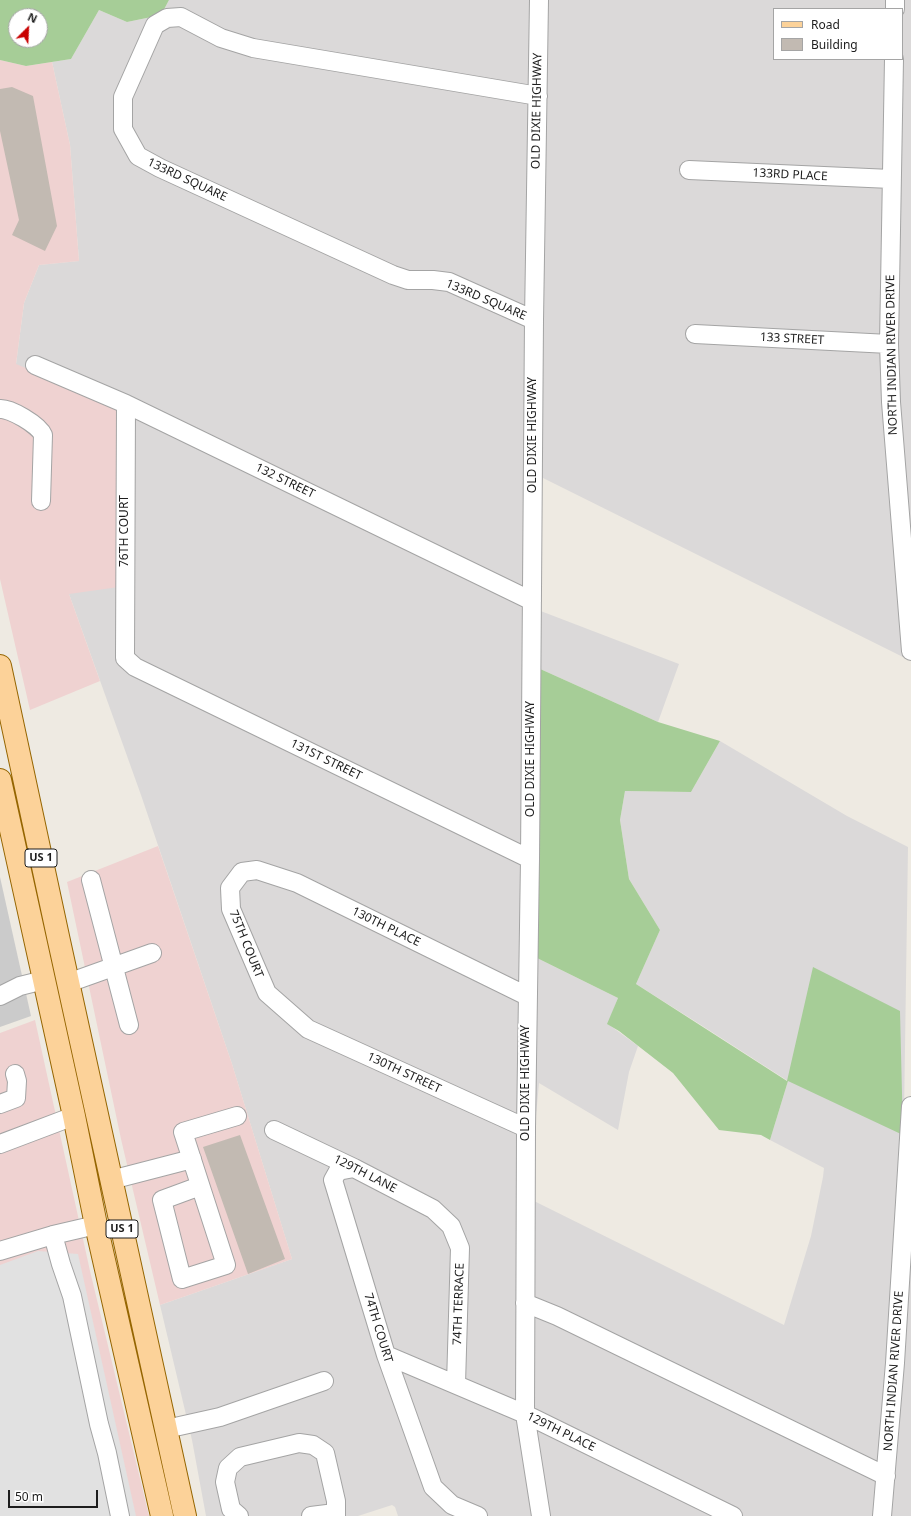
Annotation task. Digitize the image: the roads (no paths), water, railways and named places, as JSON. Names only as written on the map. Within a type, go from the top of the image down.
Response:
[{"type":"main road","name":"US 1","points":[[0,666],[24,782],[185,1516]]},
{"type":"main road","name":"US 1","points":[[1,788],[74,1116],[96,1225],[162,1516]]},
{"type":"main road","points":[[138,1409],[152,1422],[166,1429]]},
{"type":"street","name":"OLD DIXIE HIGHWAY","points":[[540,0],[534,320],[530,859],[527,996],[525,1414],[541,1516]]},
{"type":"street","name":"133RD SQUARE","points":[[534,320],[449,282],[433,280],[408,280],[393,275],[160,168],[138,156],[123,129],[123,97],[155,25],[167,18],[181,17],[221,38],[253,48],[538,96]]},
{"type":"street","name":"NORTH INDIAN RIVER DRIVE","points":[[894,60],[889,344],[891,402],[911,650]]},
{"type":"street","name":"133RD PLACE","points":[[689,170],[891,179]]},
{"type":"street","name":"133 STREET","points":[[695,334],[889,344]]},
{"type":"street","name":"132 STREET","points":[[35,365],[126,404],[532,601]]},
{"type":"street","name":"76TH COURT","points":[[124,658],[126,404]]},
{"type":"street","points":[[0,409],[7,410],[41,430],[43,435],[41,501]]},
{"type":"street","name":"131ST STREET","points":[[124,658],[135,667],[530,859]]},
{"type":"street","points":[[1,788],[24,782]]},
{"type":"street","name":"130TH PLACE","points":[[242,872],[257,870],[297,883],[527,996]]},
{"type":"street","name":"75TH COURT","points":[[242,872],[230,888],[231,909],[267,994],[286,1011]]},
{"type":"street","points":[[91,880],[130,1025]]},
{"type":"street","points":[[68,983],[152,953]]},
{"type":"street","points":[[0,996],[20,986],[44,980]]},
{"type":"street","name":"130TH STREET","points":[[286,1011],[308,1029],[526,1128]]},
{"type":"street","points":[[0,1104],[16,1098],[17,1081],[15,1074]]},
{"type":"street","name":"NORTH INDIAN RIVER DRIVE","points":[[882,1516],[895,1363],[911,1106]]},
{"type":"street","points":[[0,1144],[74,1116]]},
{"type":"street","points":[[200,1186],[162,1200],[182,1279],[226,1265],[183,1132],[237,1116]]},
{"type":"street","name":"129TH LANE","points":[[274,1130],[354,1168],[432,1209],[451,1226]]},
{"type":"street","points":[[111,1180],[192,1160]]},
{"type":"street","name":"74TH COURT","points":[[354,1168],[338,1171],[333,1180],[386,1355],[433,1487],[452,1505],[478,1516]]},
{"type":"street","points":[[0,1251],[53,1234],[96,1225]]},
{"type":"street","name":"74TH TERRACE","points":[[451,1226],[460,1248],[456,1384]]},
{"type":"street","points":[[53,1234],[60,1264],[72,1296],[84,1359],[107,1453],[120,1516]]},
{"type":"street","points":[[525,1303],[564,1320],[886,1476]]},
{"type":"street","name":"129TH PLACE","points":[[386,1355],[525,1414],[733,1516]]},
{"type":"street","points":[[166,1429],[220,1418],[324,1381]]},
{"type":"street","points":[[239,1516],[231,1509],[225,1482],[228,1468],[240,1457],[299,1443],[313,1445],[325,1453],[336,1501],[336,1515],[311,1516]]}]
